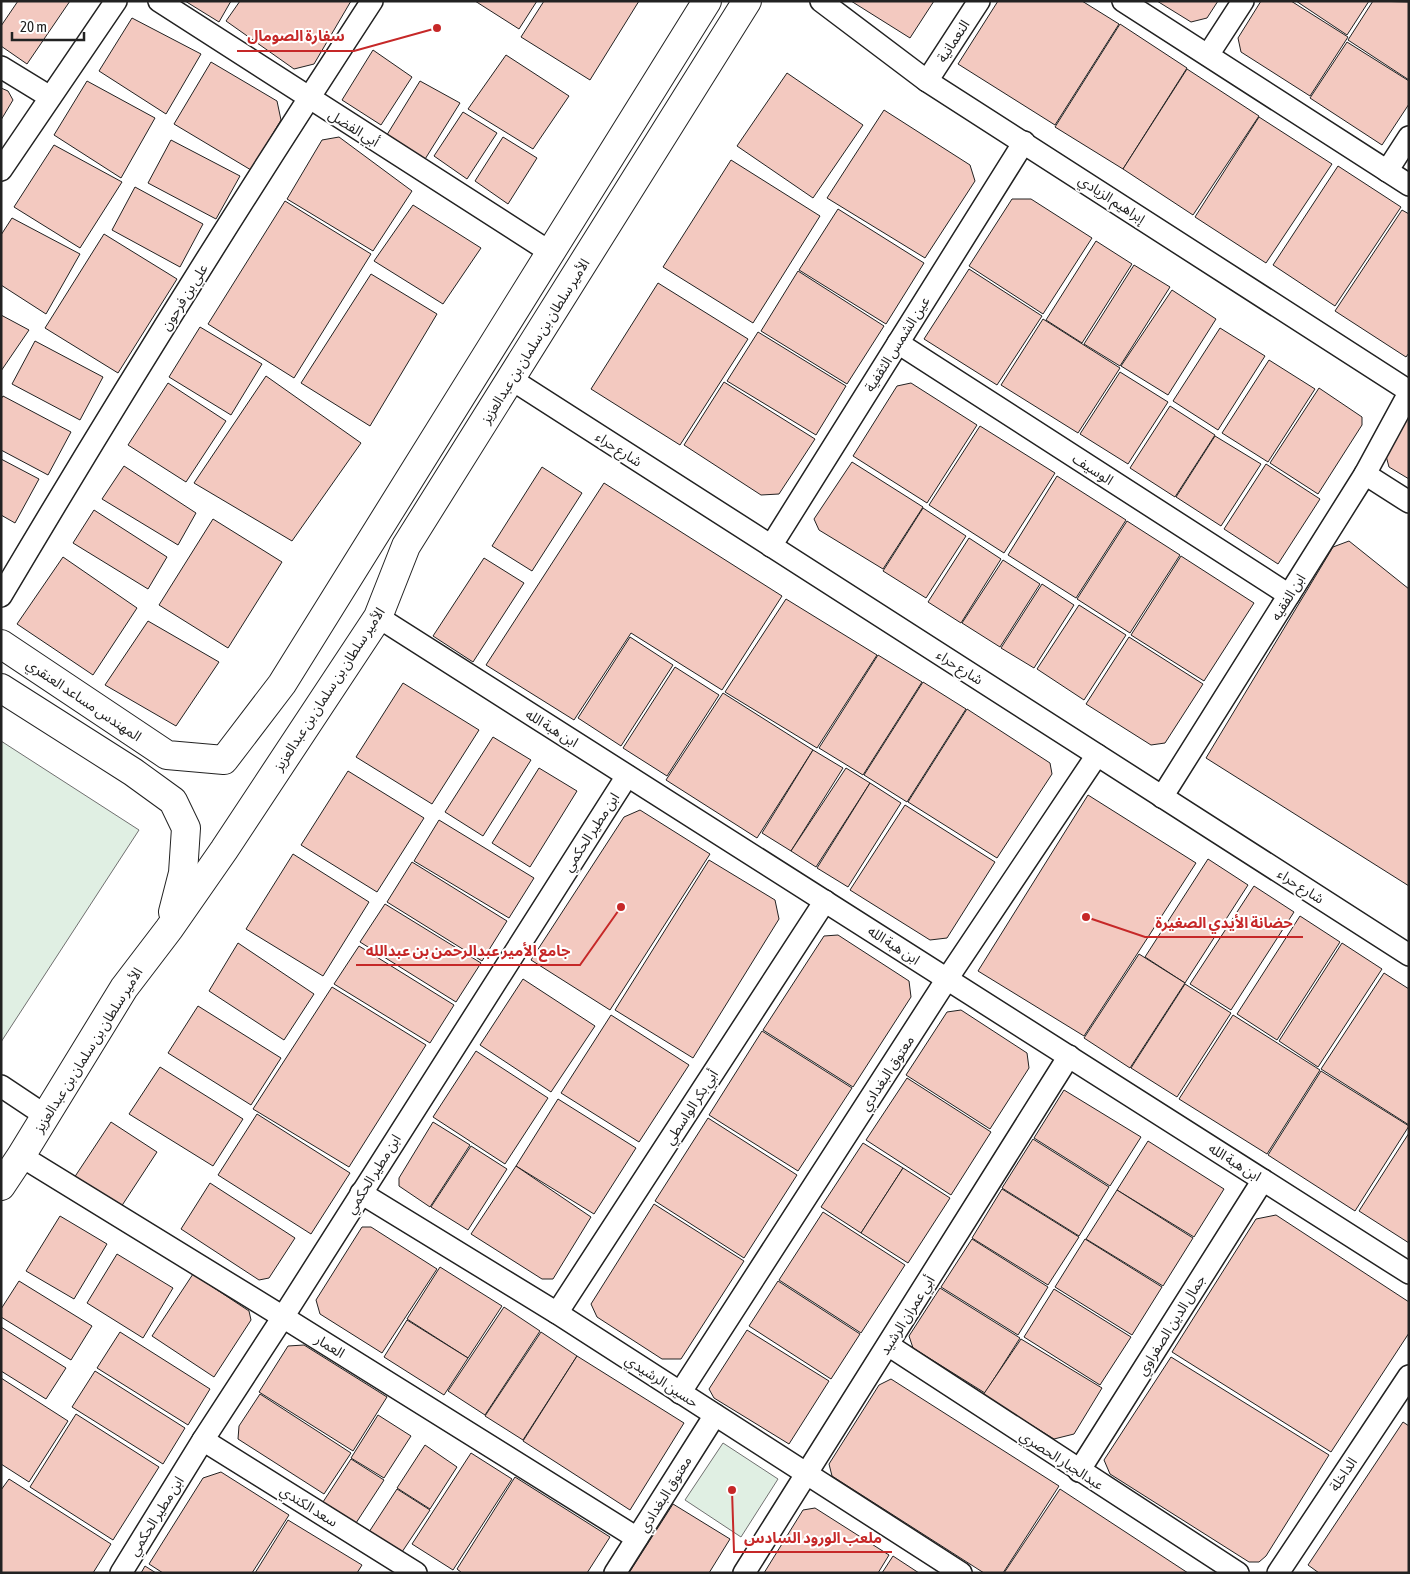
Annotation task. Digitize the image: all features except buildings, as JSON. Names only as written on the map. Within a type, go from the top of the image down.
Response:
[{"type":"street","points":[[1,170],[116,1]]},
{"type":"street","name":"أبي الفضل","points":[[158,1],[308,99],[550,252]]},
{"type":"street","name":"علي بن فرحون","points":[[1,596],[99,431],[308,99],[372,1]]},
{"type":"street","points":[[374,537],[707,1]]},
{"type":"street","name":"الأمير سلطان بن سلمان بن عبدالعزيز","points":[[1,1186],[22,1156],[124,988],[169,929],[224,850],[378,617],[406,546],[747,1]]},
{"type":"street","name":"إبراهيم الزيادي","points":[[820,1],[927,81],[1409,392]]},
{"type":"street","name":"النعمانية","points":[[927,81],[979,1]]},
{"type":"street","points":[[1123,1],[1409,185]]},
{"type":"street","points":[[1208,55],[1243,1]]},
{"type":"street","points":[[1,67],[50,97]]},
{"type":"street","points":[[1387,171],[1409,137]]},
{"type":"street","name":"عين الشمس الثقفية","points":[[771,546],[1024,142]]},
{"type":"street","name":"الوسيف","points":[[898,343],[1289,595]]},
{"type":"street","name":"شارع حراء","points":[[511,379],[1409,955]]},
{"type":"street","name":"ابن الفقيه","points":[[1162,797],[1366,474],[1409,392]]},
{"type":"street","points":[[1366,474],[1409,502]]},
{"type":"street","points":[[408,481],[412,490],[421,500],[428,503],[438,496]]},
{"type":"street","points":[[374,537],[386,534],[406,546]]},
{"type":"street","name":"المهندس مساعد العنقري","points":[[1,644],[167,755],[224,760],[282,684],[374,537]]},
{"type":"street","name":"ابن هبة الله","points":[[378,617],[1409,1273]]},
{"type":"street","points":[[1,688],[133,772],[173,801],[186,828],[183,873],[169,929]]},
{"type":"street","name":"معتوق البغدادي","points":[[680,1393],[947,979],[1097,755]]},
{"type":"street","name":"ابن مطير الحكمي","points":[[121,1573],[203,1440],[627,776]]},
{"type":"street","name":"أبي بكر الواسطي","points":[[557,1313],[825,901]]},
{"type":"street","name":"أبي عمران الرشيد","points":[[744,1573],[1069,1056]]},
{"type":"street","points":[[1,1086],[46,1116]]},
{"type":"street","name":"العمار","points":[[22,1156],[637,1538]]},
{"type":"street","name":"جمال الدين الصفراوي","points":[[1079,1471],[1263,1180]]},
{"type":"street","name":"حسين الرشيدي","points":[[361,1193],[557,1313],[961,1573]]},
{"type":"street","name":"عبدالجبار الحصري","points":[[888,1345],[1238,1573]]},
{"type":"street","name":"الداخلة","points":[[1278,1573],[1409,1376]]},
{"type":"street","name":"معتوق البغدادي","points":[[615,1573],[715,1415]]},
{"type":"street","name":"سعد الكندي","points":[[203,1440],[385,1565],[416,1573]]},
{"type":"green space","points":[[1,741],[139,830],[1,1042]]},
{"type":"green space","points":[[723,1443],[778,1479],[741,1537],[685,1500]]},
{"type":"place","name":"سفارة الصومال","points":[[437,28]]},
{"type":"place","name":"جامع الأمير عبدالرحمن بن عبدالله","points":[[621,907]]},
{"type":"place","name":"حضانة الأيدي الصغيرة","points":[[1086,917]]},
{"type":"place","name":"ملعب الورود السادس","points":[[732,1490]]}]
